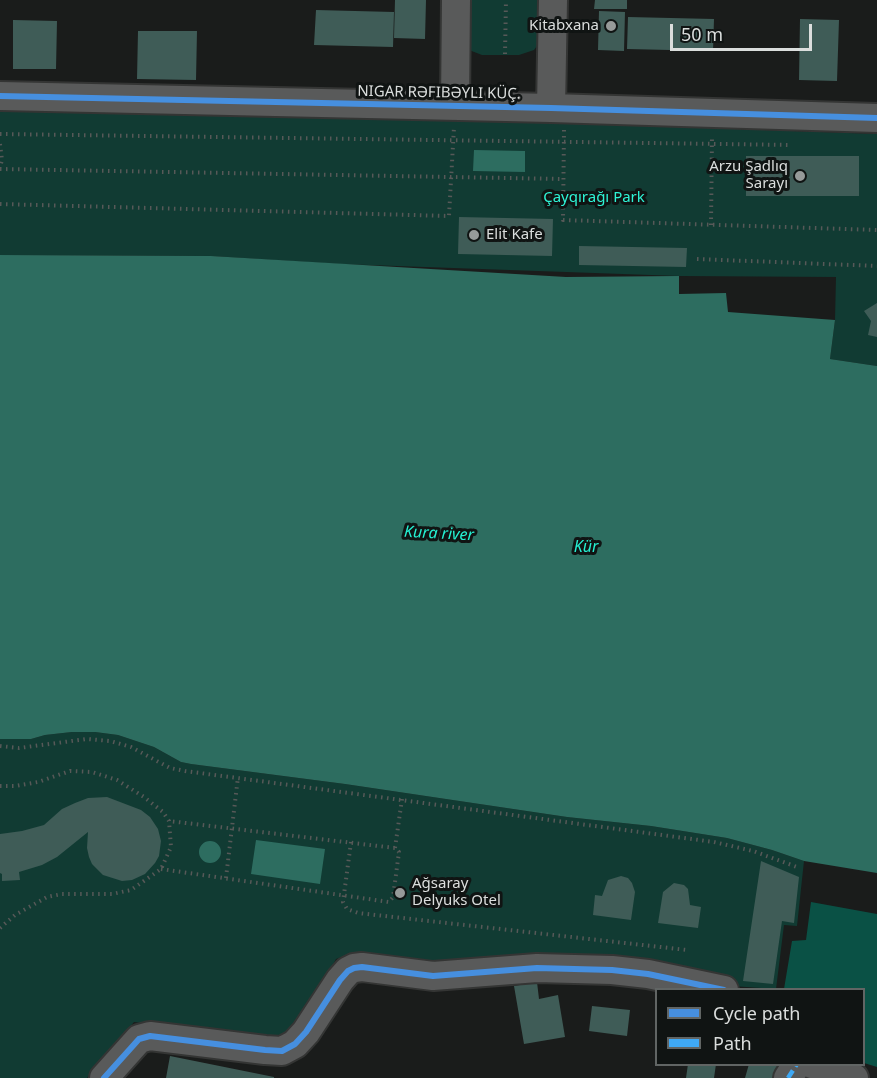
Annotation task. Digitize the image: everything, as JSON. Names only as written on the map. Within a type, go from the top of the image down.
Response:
[{"type":"street","points":[[454,113],[456,0]]},
{"type":"street","points":[[553,0],[557,115]]},
{"type":"street","name":"NIGAR RƏFIBƏYLI KÜÇ.","points":[[0,96],[454,113],[877,118]]},
{"type":"street","points":[[104,1078],[139,1039],[150,1036],[282,1051],[295,1044],[306,1032],[340,980],[354,968],[362,967],[433,976],[537,968],[612,970],[648,974],[714,988]]},
{"type":"street","points":[[815,1066],[854,1078]]},
{"type":"path","points":[[505,54],[506,0]]},
{"type":"path","points":[[0,204],[449,216],[454,113]]},
{"type":"path","points":[[557,115],[563,143],[563,220],[877,230]]},
{"type":"path","points":[[711,225],[713,128]]},
{"type":"path","points":[[0,134],[790,145]]},
{"type":"path","points":[[0,144],[2,160],[0,168],[563,179]]},
{"type":"path","points":[[696,259],[877,266]]},
{"type":"path","points":[[0,746],[19,748],[87,739],[110,741],[131,747],[170,768],[714,842],[753,851],[797,867]]},
{"type":"path","points":[[0,786],[38,782],[70,771],[92,772],[117,780],[163,812],[169,821],[171,847],[161,869],[131,890],[112,894],[62,894],[47,897],[15,915],[0,928]]},
{"type":"path","points":[[226,878],[238,777]]},
{"type":"path","points":[[395,848],[402,799]]},
{"type":"path","points":[[161,869],[388,902],[393,897],[399,852],[395,848],[169,821]]},
{"type":"path","points":[[351,842],[343,902],[347,909],[358,913],[687,950]]},
{"type":"green space","points":[[463,0],[543,0],[540,42],[534,50],[519,55],[482,55],[469,50]]},
{"type":"green space","name":"Çayqırağı Park","points":[[0,111],[564,123],[877,134],[877,366],[830,359],[835,320],[836,277],[679,276],[340,264],[211,256],[0,255]]},
{"type":"green space","name":"Ağsaray Delyuks Otel","points":[[95,732],[118,735],[154,747],[181,762],[191,764],[727,838],[804,861],[797,926],[784,925],[776,988],[418,965],[347,955],[336,959],[310,1008],[293,1029],[272,1040],[134,1022],[87,1078],[0,1078],[0,739],[31,739],[45,735]]},
{"type":"shaded area","points":[[811,902],[877,914],[877,1067],[865,1063],[865,988],[784,988],[792,941],[806,940]]},
{"type":"water","points":[[474,150],[525,151],[525,172],[473,171]]},
{"type":"water","name":"Kür","points":[[0,255],[211,256],[566,277],[679,276],[679,294],[726,293],[728,312],[835,320],[830,359],[877,366],[877,873],[804,861],[727,838],[191,764],[181,762],[154,747],[118,735],[72,732],[31,739],[0,739]]},
{"type":"water","points":[[256,840],[325,849],[320,884],[251,874]]},
{"type":"water","points":[[210,841],[218,844],[221,852],[218,860],[210,863],[202,860],[199,852],[202,844]]},
{"type":"building","points":[[395,0],[426,0],[425,39],[394,38]]},
{"type":"building","points":[[595,0],[627,0],[627,9],[594,9]]},
{"type":"building","points":[[316,10],[394,12],[393,47],[314,45]]},
{"type":"building","points":[[599,11],[625,12],[624,51],[598,50]]},
{"type":"building","points":[[628,17],[714,19],[713,51],[627,49]]},
{"type":"building","points":[[800,19],[839,20],[837,81],[799,80]]},
{"type":"building","points":[[13,20],[57,21],[56,69],[13,69]]},
{"type":"building","points":[[138,31],[197,31],[196,80],[137,79]]},
{"type":"building","points":[[746,156],[859,156],[859,196],[746,196]]},
{"type":"building","points":[[459,217],[553,219],[552,256],[458,254]]},
{"type":"building","points":[[579,246],[687,248],[686,267],[579,265]]},
{"type":"building","points":[[877,303],[877,337],[868,335],[871,321],[864,311]]},
{"type":"building","points":[[107,797],[141,810],[150,817],[158,829],[161,841],[159,856],[145,874],[132,880],[122,881],[103,875],[92,864],[89,857],[88,832],[57,857],[42,865],[19,872],[20,880],[2,881],[0,834],[44,825],[62,809],[75,803],[88,798]]},
{"type":"building","points":[[761,861],[799,877],[794,923],[782,921],[773,984],[743,981]]},
{"type":"building","points":[[621,876],[628,878],[635,892],[631,920],[593,915],[595,895],[602,896],[608,880]]},
{"type":"building","points":[[674,883],[684,885],[688,889],[690,905],[701,907],[698,928],[658,923],[663,892]]},
{"type":"building","points":[[537,982],[539,999],[558,995],[565,1037],[524,1044],[514,986]]},
{"type":"building","points":[[592,1006],[630,1010],[627,1036],[589,1031]]},
{"type":"building","points":[[170,1056],[274,1077],[274,1078],[166,1078]]},
{"type":"building","points":[[688,1066],[716,1066],[714,1078],[686,1078]]},
{"type":"building","points":[[748,1066],[780,1066],[776,1078],[745,1078]]},
{"type":"marked path","points":[[788,1078],[796,1066]]},
{"type":"cycle path","points":[[0,96],[551,108],[877,118]]},
{"type":"cycle path","points":[[104,1078],[139,1039],[150,1036],[282,1051],[295,1044],[306,1032],[340,980],[354,968],[362,967],[433,976],[537,968],[612,970],[648,974],[714,988]]},
{"type":"place","name":"Kitabxana","points":[[611,26]]},
{"type":"place","name":"Arzu Şadlıq Sarayı","points":[[800,176]]},
{"type":"place","name":"Elit Kafe","points":[[474,235]]},
{"type":"place","name":"Ağsaray Delyuks Otel","points":[[400,893]]},
{"type":"water label","name":"Kura river","points":[[439,534]]}]
